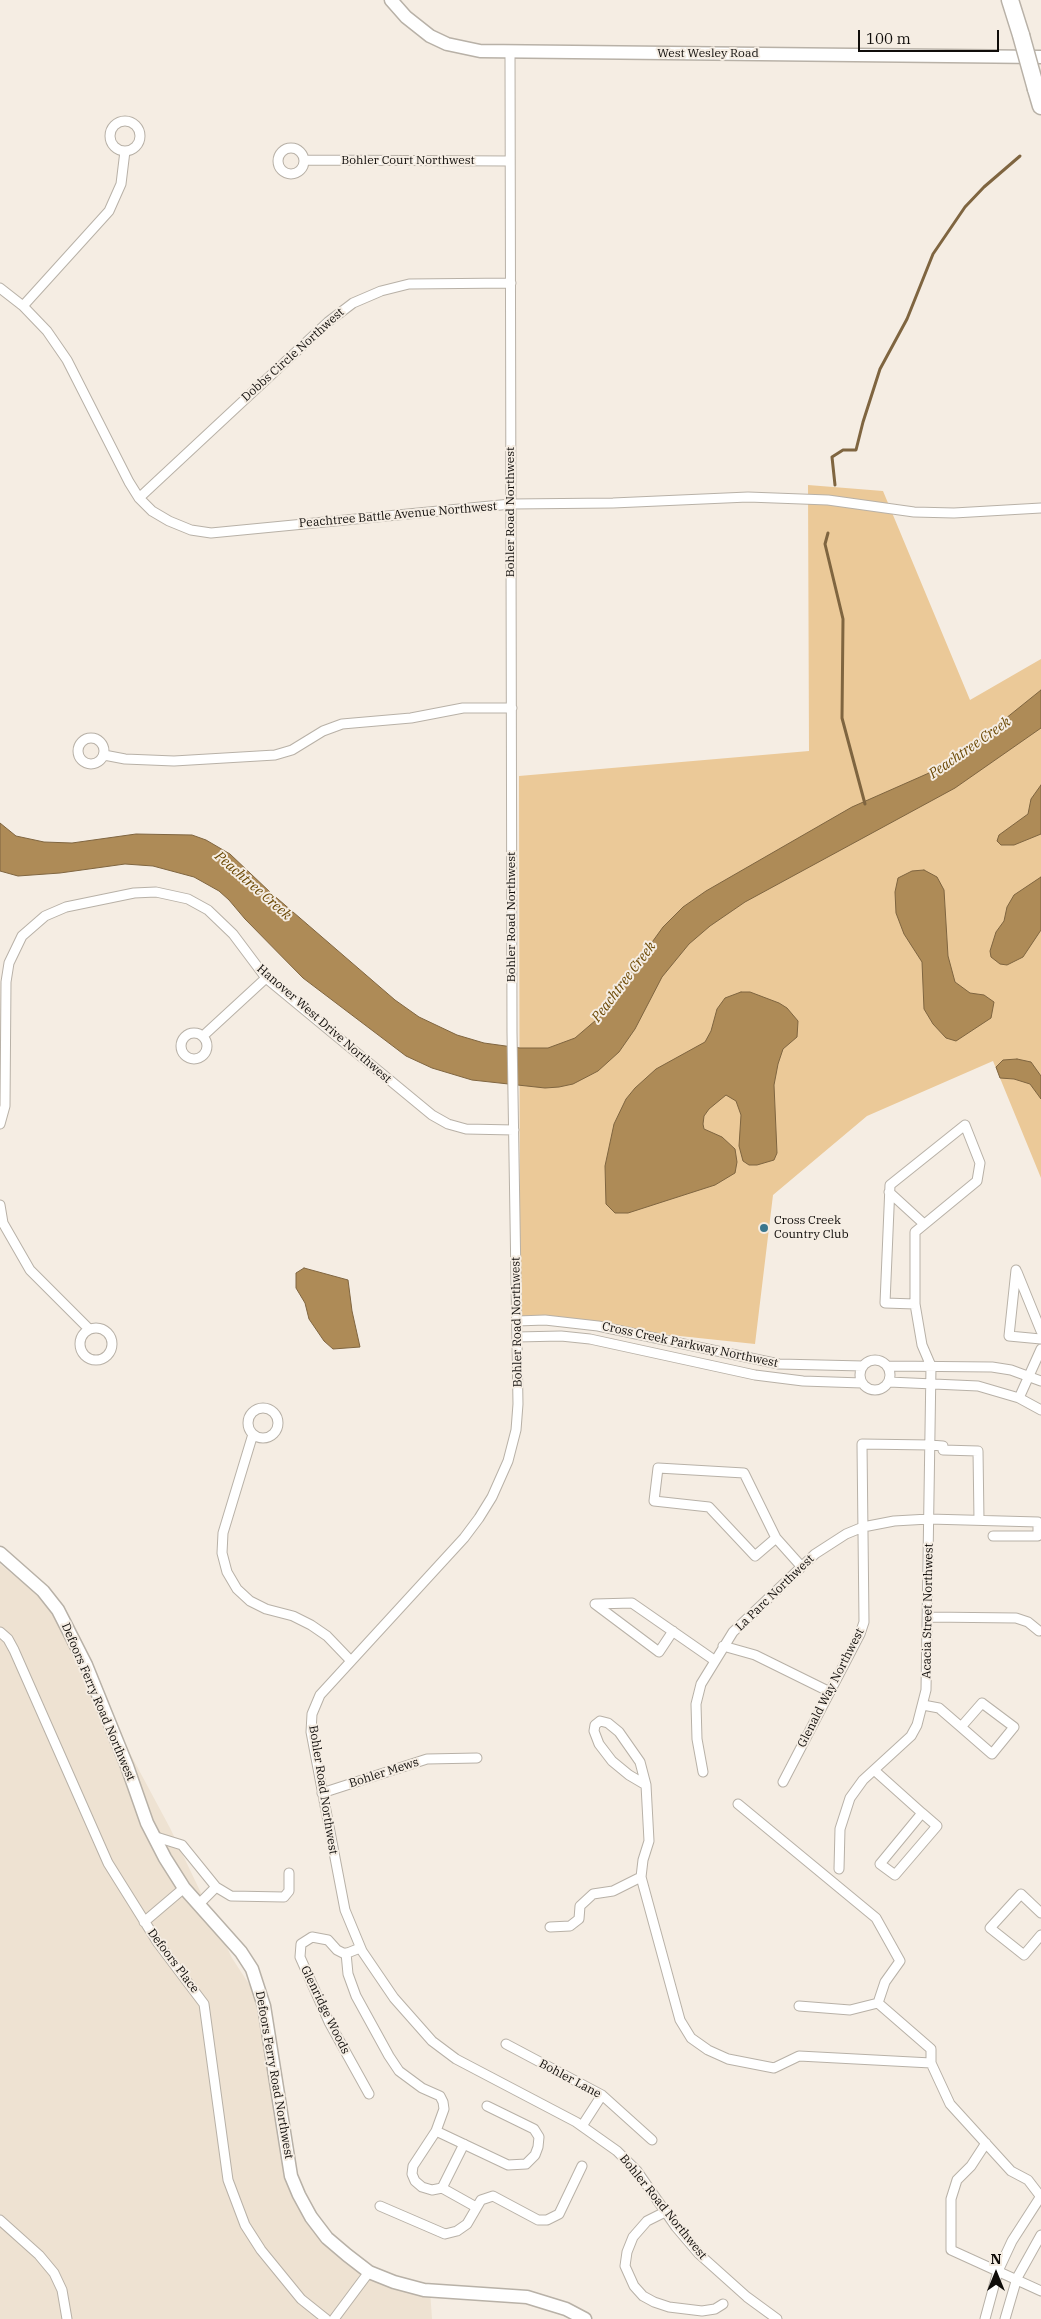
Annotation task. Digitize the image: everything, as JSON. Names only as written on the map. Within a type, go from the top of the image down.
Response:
[{"type":"highway","points":[[1010,0],[1041,106]]},
{"type":"street","name":"West Wesley Road","points":[[391,0],[406,17],[430,36],[448,44],[480,51],[1041,57]]},
{"type":"street","name":"Bohler Road Northwest","points":[[510,52],[512,1033],[518,1404],[516,1430],[508,1461],[492,1497],[464,1538],[320,1695],[312,1714],[311,1732],[340,1891],[350,1924],[360,1948],[394,1998],[432,2041],[456,2059],[582,2126],[628,2161],[665,2212],[699,2254],[717,2271],[777,2319]]},
{"type":"street","points":[[23,306],[109,211],[121,184],[125,151]]},
{"type":"street","name":"Bohler Court Northwest","points":[[305,160],[510,162]]},
{"type":"street","name":"Dobbs Circle Northwest","points":[[139,498],[328,322],[353,303],[381,291],[409,284],[511,283]]},
{"type":"street","name":"Peachtree Battle Avenue Northwest","points":[[0,288],[23,306],[47,331],[67,360],[139,498],[152,511],[190,530],[211,533],[511,504],[780,497],[828,500],[914,512],[938,513],[1041,508]]},
{"type":"street","points":[[104,755],[125,759],[174,761],[275,755],[292,750],[323,731],[342,724],[411,718],[463,708],[512,708]]},
{"type":"street","name":"Hanover West Drive Northwest","points":[[0,1124],[5,1106],[6,982],[9,963],[22,936],[44,916],[66,907],[134,893],[156,892],[176,895],[198,904],[218,918],[266,978],[432,1115],[448,1124],[466,1129],[514,1130]]},
{"type":"street","points":[[203,1036],[266,978]]},
{"type":"street","points":[[915,1304],[885,1303],[890,1185],[964,1125],[980,1163],[978,1181],[915,1232],[915,1304],[922,1345],[931,1366]]},
{"type":"street","points":[[890,1192],[924,1224]]},
{"type":"street","points":[[0,1205],[3,1223],[30,1270],[89,1329]]},
{"type":"street","points":[[1041,1331],[1016,1270],[1009,1336],[1041,1340]]},
{"type":"street","name":"Cross Creek Parkway Northwest","points":[[517,1321],[545,1320],[598,1326],[779,1364],[863,1366]]},
{"type":"street","name":"Cross Creek Parkway Northwest","points":[[517,1337],[560,1336],[590,1339],[756,1375],[803,1381],[862,1383]]},
{"type":"street","points":[[1019,1398],[1041,1349]]},
{"type":"street","points":[[876,1359],[883,1361],[888,1366],[891,1374],[889,1382],[883,1388],[875,1390],[868,1388],[862,1383],[860,1374],[863,1366],[868,1361],[876,1359]]},
{"type":"street","points":[[888,1366],[992,1367],[1030,1376],[1041,1381]]},
{"type":"street","name":"Acacia Street Northwest","points":[[839,1869],[840,1830],[845,1810],[856,1789],[910,1736],[917,1725],[924,1705],[928,1676],[931,1366]]},
{"type":"street","points":[[889,1382],[978,1386],[1019,1398],[1041,1410]]},
{"type":"street","points":[[253,1434],[223,1533],[222,1553],[227,1572],[237,1589],[250,1601],[266,1609],[294,1616],[312,1625],[327,1636],[351,1661]]},
{"type":"street","name":"Glenald Way Northwest","points":[[783,1782],[860,1634],[864,1622],[862,1444],[930,1445]]},
{"type":"street","points":[[930,1445],[943,1446],[943,1450],[978,1451],[979,1520]]},
{"type":"street","points":[[776,1538],[755,1556],[709,1507],[654,1501],[658,1468],[744,1473],[776,1538],[801,1566]]},
{"type":"street","name":"La Parc Northwest","points":[[703,1772],[697,1739],[696,1704],[702,1684],[723,1646],[745,1620],[801,1566],[830,1543],[863,1527],[894,1521],[930,1519],[1038,1522],[1038,1536],[993,1536]]},
{"type":"street","name":"Defoors Ferry Road Northwest","points":[[0,1553],[43,1591],[66,1623],[112,1729],[153,1836],[184,1888],[241,1952],[258,1985],[290,2167],[298,2195],[311,2217],[327,2238],[369,2272],[424,2290],[528,2296],[566,2309],[585,2319]]},
{"type":"street","points":[[673,1632],[659,1652],[595,1604],[632,1603],[714,1660]]},
{"type":"street","points":[[929,1617],[1016,1618],[1028,1622],[1040,1631]]},
{"type":"street","name":"Defoors Place","points":[[0,1632],[8,1639],[14,1650],[108,1864],[144,1922],[204,2004],[228,2180],[245,2225],[261,2250],[300,2299],[326,2319]]},
{"type":"street","points":[[723,1646],[755,1656],[830,1692]]},
{"type":"street","points":[[924,1705],[939,1708],[992,1754],[1014,1727],[982,1703],[961,1727]]},
{"type":"street","points":[[646,1785],[629,1775],[612,1761],[599,1744],[594,1731],[595,1725],[600,1721],[608,1723],[619,1732],[640,1762],[646,1785],[649,1841],[643,1860],[642,1877],[680,2020],[691,2038],[708,2050],[728,2059],[774,2068],[799,2056],[931,2062]]},
{"type":"street","name":"Bohler Mews","points":[[322,1793],[427,1759],[477,1758]]},
{"type":"street","points":[[874,1770],[937,1826],[895,1875],[880,1864],[922,1813]]},
{"type":"street","points":[[738,1804],[876,1918],[900,1961],[885,1982],[878,2003]]},
{"type":"street","points":[[153,1836],[182,1846],[216,1887],[231,1896],[284,1896],[289,1891],[289,1872]]},
{"type":"street","points":[[550,1927],[570,1926],[579,1919],[580,1906],[593,1894],[614,1891],[642,1877]]},
{"type":"street","points":[[198,1905],[216,1887]]},
{"type":"street","points":[[144,1922],[184,1888]]},
{"type":"street","points":[[1041,1913],[1021,1894],[990,1928],[1024,1955],[1041,1935]]},
{"type":"street","name":"Glenridge Woods","points":[[346,1953],[337,1950],[328,1940],[318,1937],[305,1940],[299,1951],[303,1967],[329,2022],[369,2094]]},
{"type":"street","points":[[360,1948],[346,1953],[348,1974],[356,1996],[399,2071],[422,2088],[440,2096],[443,2102],[444,2109],[436,2131],[413,2166],[412,2174],[415,2181],[422,2187],[432,2190],[442,2188],[476,2207]]},
{"type":"street","points":[[799,2006],[850,2010],[878,2003]]},
{"type":"street","points":[[878,2003],[931,2049],[931,2062],[950,2104],[1011,2171],[1028,2180],[1041,2196],[1012,2241],[998,2271],[985,2319]]},
{"type":"street","name":"Bohler Lane","points":[[506,2044],[602,2094],[652,2140]]},
{"type":"street","points":[[582,2126],[602,2094]]},
{"type":"street","points":[[436,2131],[508,2166],[526,2164],[535,2155],[539,2137],[534,2129],[487,2106]]},
{"type":"street","points":[[986,2143],[971,2166],[957,2180],[951,2199],[951,2250],[1041,2290]]},
{"type":"street","points":[[442,2188],[464,2144]]},
{"type":"street","points":[[380,2206],[445,2234],[457,2231],[467,2224],[481,2200],[493,2196],[538,2220],[547,2220],[559,2214],[582,2166]]},
{"type":"street","points":[[665,2212],[647,2221],[633,2237],[626,2252],[625,2266],[634,2286],[643,2296],[669,2307],[702,2311],[714,2309],[723,2304]]},
{"type":"street","points":[[0,2220],[39,2255],[54,2273],[62,2290],[67,2319]]},
{"type":"street","points":[[1005,2319],[1016,2278],[1041,2235]]},
{"type":"street","points":[[334,2319],[369,2272]]},
{"type":"shaded area","points":[[808,485],[883,491],[970,700],[1041,659],[1041,1178],[993,1061],[867,1116],[773,1195],[755,1344],[520,1319],[519,776],[809,751]]},
{"type":"shaded area","points":[[0,1564],[51,1606],[170,1828],[232,1958],[266,2010],[290,2181],[319,2229],[364,2269],[430,2290],[432,2319],[0,2319]]},
{"type":"water","name":"Peachtree Creek","points":[[1041,690],[1041,728],[955,788],[745,902],[710,926],[689,944],[662,977],[635,1029],[619,1052],[598,1071],[573,1084],[559,1087],[545,1088],[472,1080],[432,1068],[406,1056],[303,978],[229,900],[219,891],[194,877],[153,866],[125,864],[60,873],[18,876],[0,871],[0,823],[16,836],[44,842],[72,843],[136,834],[192,835],[206,840],[230,854],[271,893],[395,1000],[419,1017],[457,1035],[484,1043],[520,1048],[548,1048],[575,1038],[596,1020],[663,927],[683,907],[706,891],[852,807],[954,760]]},
{"type":"water","points":[[1041,785],[1041,834],[1014,845],[1001,845],[997,841],[999,835],[1028,814],[1031,799]]},
{"type":"water","points":[[924,870],[937,877],[944,890],[948,956],[955,982],[970,993],[984,995],[994,1002],[991,1018],[956,1041],[946,1038],[933,1024],[924,1009],[922,962],[904,934],[896,913],[895,892],[898,878],[912,871]]},
{"type":"water","points":[[1041,877],[1041,930],[1023,957],[1007,965],[1000,964],[991,957],[990,951],[996,932],[1004,921],[1007,907],[1014,895]]},
{"type":"water","points":[[741,992],[750,992],[779,1003],[787,1008],[798,1021],[797,1037],[783,1049],[774,1085],[777,1153],[774,1160],[757,1165],[749,1165],[743,1161],[739,1146],[741,1115],[736,1101],[726,1095],[709,1109],[704,1116],[703,1124],[704,1129],[722,1137],[735,1149],[737,1162],[735,1173],[715,1185],[628,1213],[615,1213],[606,1204],[605,1166],[614,1124],[626,1099],[656,1069],[705,1042],[711,1031],[717,1009],[725,998]]},
{"type":"water","points":[[1017,1059],[1031,1062],[1041,1076],[1041,1099],[1030,1084],[1014,1079],[1000,1078],[996,1067],[1003,1060]]},
{"type":"water","points":[[304,1268],[348,1280],[352,1311],[360,1347],[333,1349],[324,1341],[309,1319],[305,1303],[296,1288],[296,1273]]},
{"type":"waterway","points":[[835,485],[832,457],[843,450],[856,450],[880,369],[907,319],[933,254],[965,207],[984,187],[1020,156]]},
{"type":"waterway","points":[[828,533],[825,544],[843,619],[842,718],[865,804]]},
{"type":"place","name":"Cross Creek Country Club","points":[[764,1228]]}]
